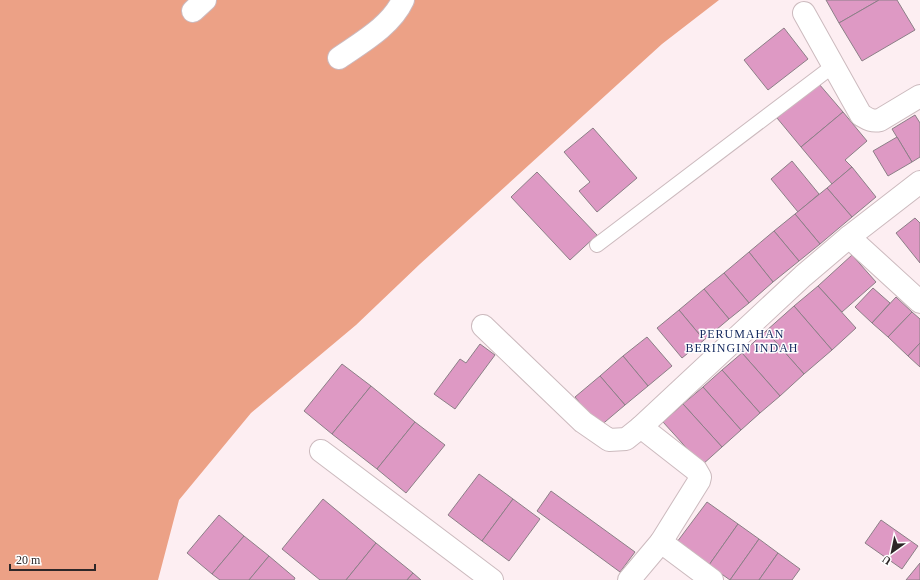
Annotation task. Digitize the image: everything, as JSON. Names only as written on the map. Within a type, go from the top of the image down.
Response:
[{"type":"street","points":[[339,58],[376,32],[390,18],[403,0]]},
{"type":"street","points":[[804,13],[861,115],[874,122],[880,120],[920,96]]},
{"type":"street","points":[[483,326],[583,422],[609,440],[626,439],[641,427],[803,276],[920,182]]},
{"type":"street","points":[[849,238],[920,302]]},
{"type":"street","points":[[629,580],[661,542],[700,481],[700,476],[696,470],[641,427]]},
{"type":"street","points":[[321,451],[492,580]]},
{"type":"street","points":[[661,542],[712,580]]},
{"type":"lane","points":[[597,245],[833,66]]},
{"type":"shaded area","points":[[0,0],[719,0],[662,44],[420,264],[356,325],[251,413],[179,500],[158,580],[0,580]]},
{"type":"building","points":[[826,0],[879,0],[839,23]]},
{"type":"building","points":[[879,0],[897,0],[915,30],[862,61],[839,23]]},
{"type":"building","points":[[784,28],[808,59],[768,90],[744,60]]},
{"type":"building","points":[[819,84],[843,112],[801,147],[777,118]]},
{"type":"building","points":[[843,112],[867,141],[845,160],[852,167],[832,184],[801,147]]},
{"type":"building","points":[[915,115],[920,123],[920,157],[912,162],[892,129]]},
{"type":"building","points":[[593,128],[637,178],[597,212],[579,191],[590,182],[564,152]]},
{"type":"building","points":[[897,137],[912,162],[888,176],[873,151]]},
{"type":"building","points":[[792,161],[819,194],[798,212],[771,179]]},
{"type":"building","points":[[852,167],[876,197],[852,217],[827,188]]},
{"type":"building","points":[[537,172],[597,235],[570,260],[511,197]]},
{"type":"building","points":[[827,188],[852,217],[820,244],[795,214]]},
{"type":"building","points":[[795,214],[820,244],[799,261],[774,231]]},
{"type":"building","points":[[915,218],[920,223],[920,263],[896,233]]},
{"type":"building","points":[[774,231],[799,261],[773,282],[749,252]]},
{"type":"building","points":[[749,252],[773,282],[749,303],[724,273]]},
{"type":"building","points":[[852,255],[876,282],[842,312],[818,286]]},
{"type":"building","points":[[724,273],[749,303],[729,319],[704,289]]},
{"type":"building","points":[[818,286],[856,328],[832,350],[794,306]]},
{"type":"building","points":[[873,288],[890,303],[872,323],[855,307]]},
{"type":"building","points":[[704,289],[729,319],[704,340],[679,310]]},
{"type":"building","points":[[896,297],[912,312],[888,337],[872,323]]},
{"type":"building","points":[[794,306],[832,350],[804,374],[766,331]]},
{"type":"building","points":[[679,310],[704,340],[682,358],[657,328]]},
{"type":"building","points":[[912,312],[920,319],[920,343],[908,356],[888,337]]},
{"type":"building","points":[[766,331],[804,374],[780,396],[742,353]]},
{"type":"building","points":[[647,337],[672,366],[648,386],[623,356]]},
{"type":"building","points":[[920,343],[920,367],[908,356]]},
{"type":"building","points":[[480,344],[495,355],[455,409],[434,394],[460,359],[466,363]]},
{"type":"building","points":[[742,353],[780,396],[760,413],[722,370]]},
{"type":"building","points":[[623,356],[648,386],[625,405],[600,376]]},
{"type":"building","points":[[342,364],[371,386],[332,434],[304,411]]},
{"type":"building","points":[[722,370],[760,413],[741,430],[703,387]]},
{"type":"building","points":[[600,376],[625,405],[599,427],[575,397]]},
{"type":"building","points":[[371,386],[415,422],[377,469],[332,434]]},
{"type":"building","points":[[703,387],[741,430],[722,447],[683,404]]},
{"type":"building","points":[[683,404],[722,447],[702,465],[663,422]]},
{"type":"building","points":[[415,422],[445,445],[406,493],[377,469]]},
{"type":"building","points":[[479,474],[513,499],[482,541],[448,515]]},
{"type":"building","points":[[551,491],[635,552],[620,572],[537,511]]},
{"type":"building","points":[[323,499],[376,543],[346,580],[320,580],[282,549]]},
{"type":"building","points":[[513,499],[540,519],[509,561],[482,541]]},
{"type":"building","points":[[707,502],[738,524],[709,565],[677,542]]},
{"type":"building","points":[[219,515],[244,536],[212,574],[187,553]]},
{"type":"building","points":[[881,520],[918,546],[902,569],[865,543]]},
{"type":"building","points":[[738,524],[759,539],[730,580],[709,565]]},
{"type":"building","points":[[244,536],[269,556],[249,580],[220,580],[212,574]]},
{"type":"building","points":[[759,539],[778,553],[759,580],[730,580]]},
{"type":"building","points":[[376,543],[413,573],[407,580],[346,580]]},
{"type":"building","points":[[778,553],[800,569],[792,580],[759,580]]},
{"type":"building","points":[[269,556],[295,578],[294,580],[249,580]]},
{"type":"building","points":[[920,563],[920,580],[906,580]]},
{"type":"building","points":[[413,573],[421,580],[407,580]]},
{"type":"district","name":"PERUMAHAN BERINGIN INDAH","points":[[742,341]]}]
